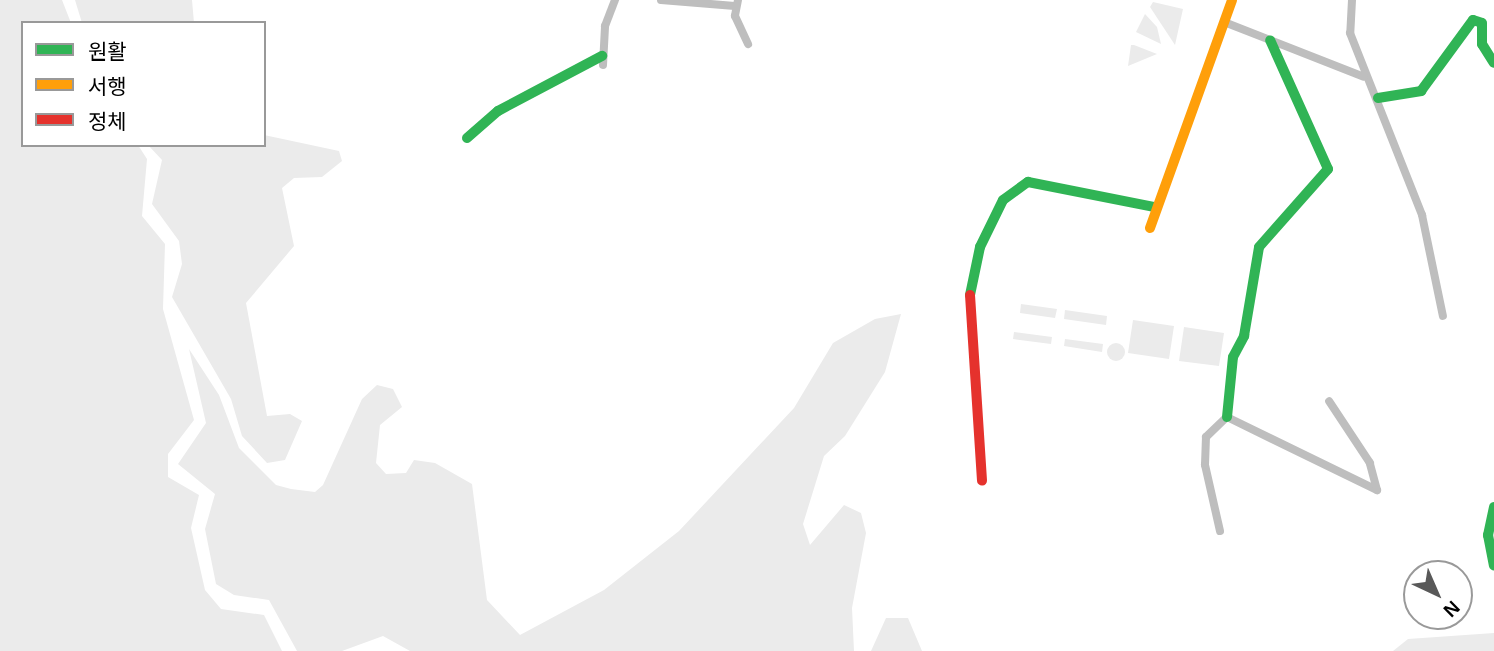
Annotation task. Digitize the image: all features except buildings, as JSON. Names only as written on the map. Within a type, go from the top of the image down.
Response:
[{"type":"street","points":[[467,138],[498,111],[603,61],[615,0]]},
{"type":"street","points":[[662,0],[736,3],[748,44]]},
{"type":"street","points":[[1150,228],[1154,207],[1232,0]]},
{"type":"street","points":[[1352,0],[1350,33],[1364,77],[1378,98],[1422,215],[1443,316]]},
{"type":"street","points":[[1378,98],[1421,91],[1478,19],[1494,63]]},
{"type":"street","points":[[1224,22],[1364,77]]},
{"type":"street","points":[[1220,531],[1205,466],[1206,437],[1227,417],[1233,357],[1244,336],[1259,247],[1328,169],[1270,40]]},
{"type":"street","points":[[982,481],[967,312],[979,247],[1003,200],[1028,182],[1154,207]]},
{"type":"street","points":[[1227,417],[1377,490],[1370,463],[1329,401]]},
{"type":"street","points":[[1494,507],[1488,535],[1494,565]]},
{"type":"shaded area","points":[[0,0],[62,0],[70,21],[21,21],[21,147],[139,147],[147,159],[142,216],[165,244],[163,309],[194,420],[168,454],[168,477],[199,495],[191,528],[205,590],[221,609],[264,615],[282,651],[0,651]]},
{"type":"shaded area","points":[[75,0],[192,0],[194,21],[81,21]]},
{"type":"shaded area","points":[[1153,2],[1183,9],[1175,45],[1150,7]]},
{"type":"shaded area","points":[[1145,14],[1157,27],[1161,44],[1136,32]]},
{"type":"shaded area","points":[[1131,45],[1134,45],[1157,54],[1128,66]]},
{"type":"shaded area","points":[[266,135],[339,151],[342,161],[322,177],[294,178],[282,188],[294,246],[246,303],[267,416],[290,414],[302,421],[285,460],[267,463],[242,436],[231,399],[172,297],[182,264],[179,241],[152,204],[162,160],[150,147],[266,147]]},
{"type":"shaded area","points":[[1021,304],[1057,309],[1055,318],[1020,313]]},
{"type":"shaded area","points":[[1065,310],[1107,316],[1106,325],[1064,319]]},
{"type":"shaded area","points":[[901,314],[885,372],[845,436],[824,456],[803,524],[810,545],[844,505],[861,513],[866,533],[852,608],[854,651],[410,651],[383,636],[342,651],[297,651],[269,600],[234,595],[216,584],[205,529],[215,494],[178,464],[206,423],[189,349],[219,395],[239,448],[276,485],[291,489],[315,492],[323,485],[362,399],[377,385],[393,389],[402,407],[380,425],[376,463],[386,474],[406,473],[414,460],[435,463],[472,484],[487,600],[520,635],[604,590],[679,531],[794,408],[833,343],[875,319]]},
{"type":"shaded area","points":[[1133,320],[1174,326],[1169,359],[1128,353]]},
{"type":"shaded area","points":[[1184,327],[1224,333],[1219,366],[1179,361]]},
{"type":"shaded area","points":[[1014,332],[1052,337],[1051,344],[1013,339]]},
{"type":"shaded area","points":[[1065,339],[1103,344],[1102,352],[1064,346]]},
{"type":"shaded area","points":[[1116,343],[1122,346],[1125,352],[1122,358],[1116,361],[1110,358],[1107,352],[1110,346]]},
{"type":"shaded area","points":[[886,618],[908,618],[922,651],[871,651]]},
{"type":"shaded area","points":[[1494,633],[1494,651],[1393,651],[1408,639]]},
{"type":"traffic: fast","points":[[1378,98],[1421,91],[1473,20],[1482,23],[1482,44],[1494,63]]},
{"type":"traffic: fast","points":[[1227,417],[1233,357],[1244,336],[1259,247],[1328,169],[1270,40]]},
{"type":"traffic: fast","points":[[467,138],[498,111],[602,56]]},
{"type":"traffic: fast","points":[[970,295],[980,247],[1003,200],[1028,182],[1154,207]]},
{"type":"traffic: fast","points":[[1494,507],[1488,535],[1494,565]]},
{"type":"traffic: slow","points":[[1150,228],[1232,0]]},
{"type":"traffic: jam","points":[[970,295],[982,481]]}]
